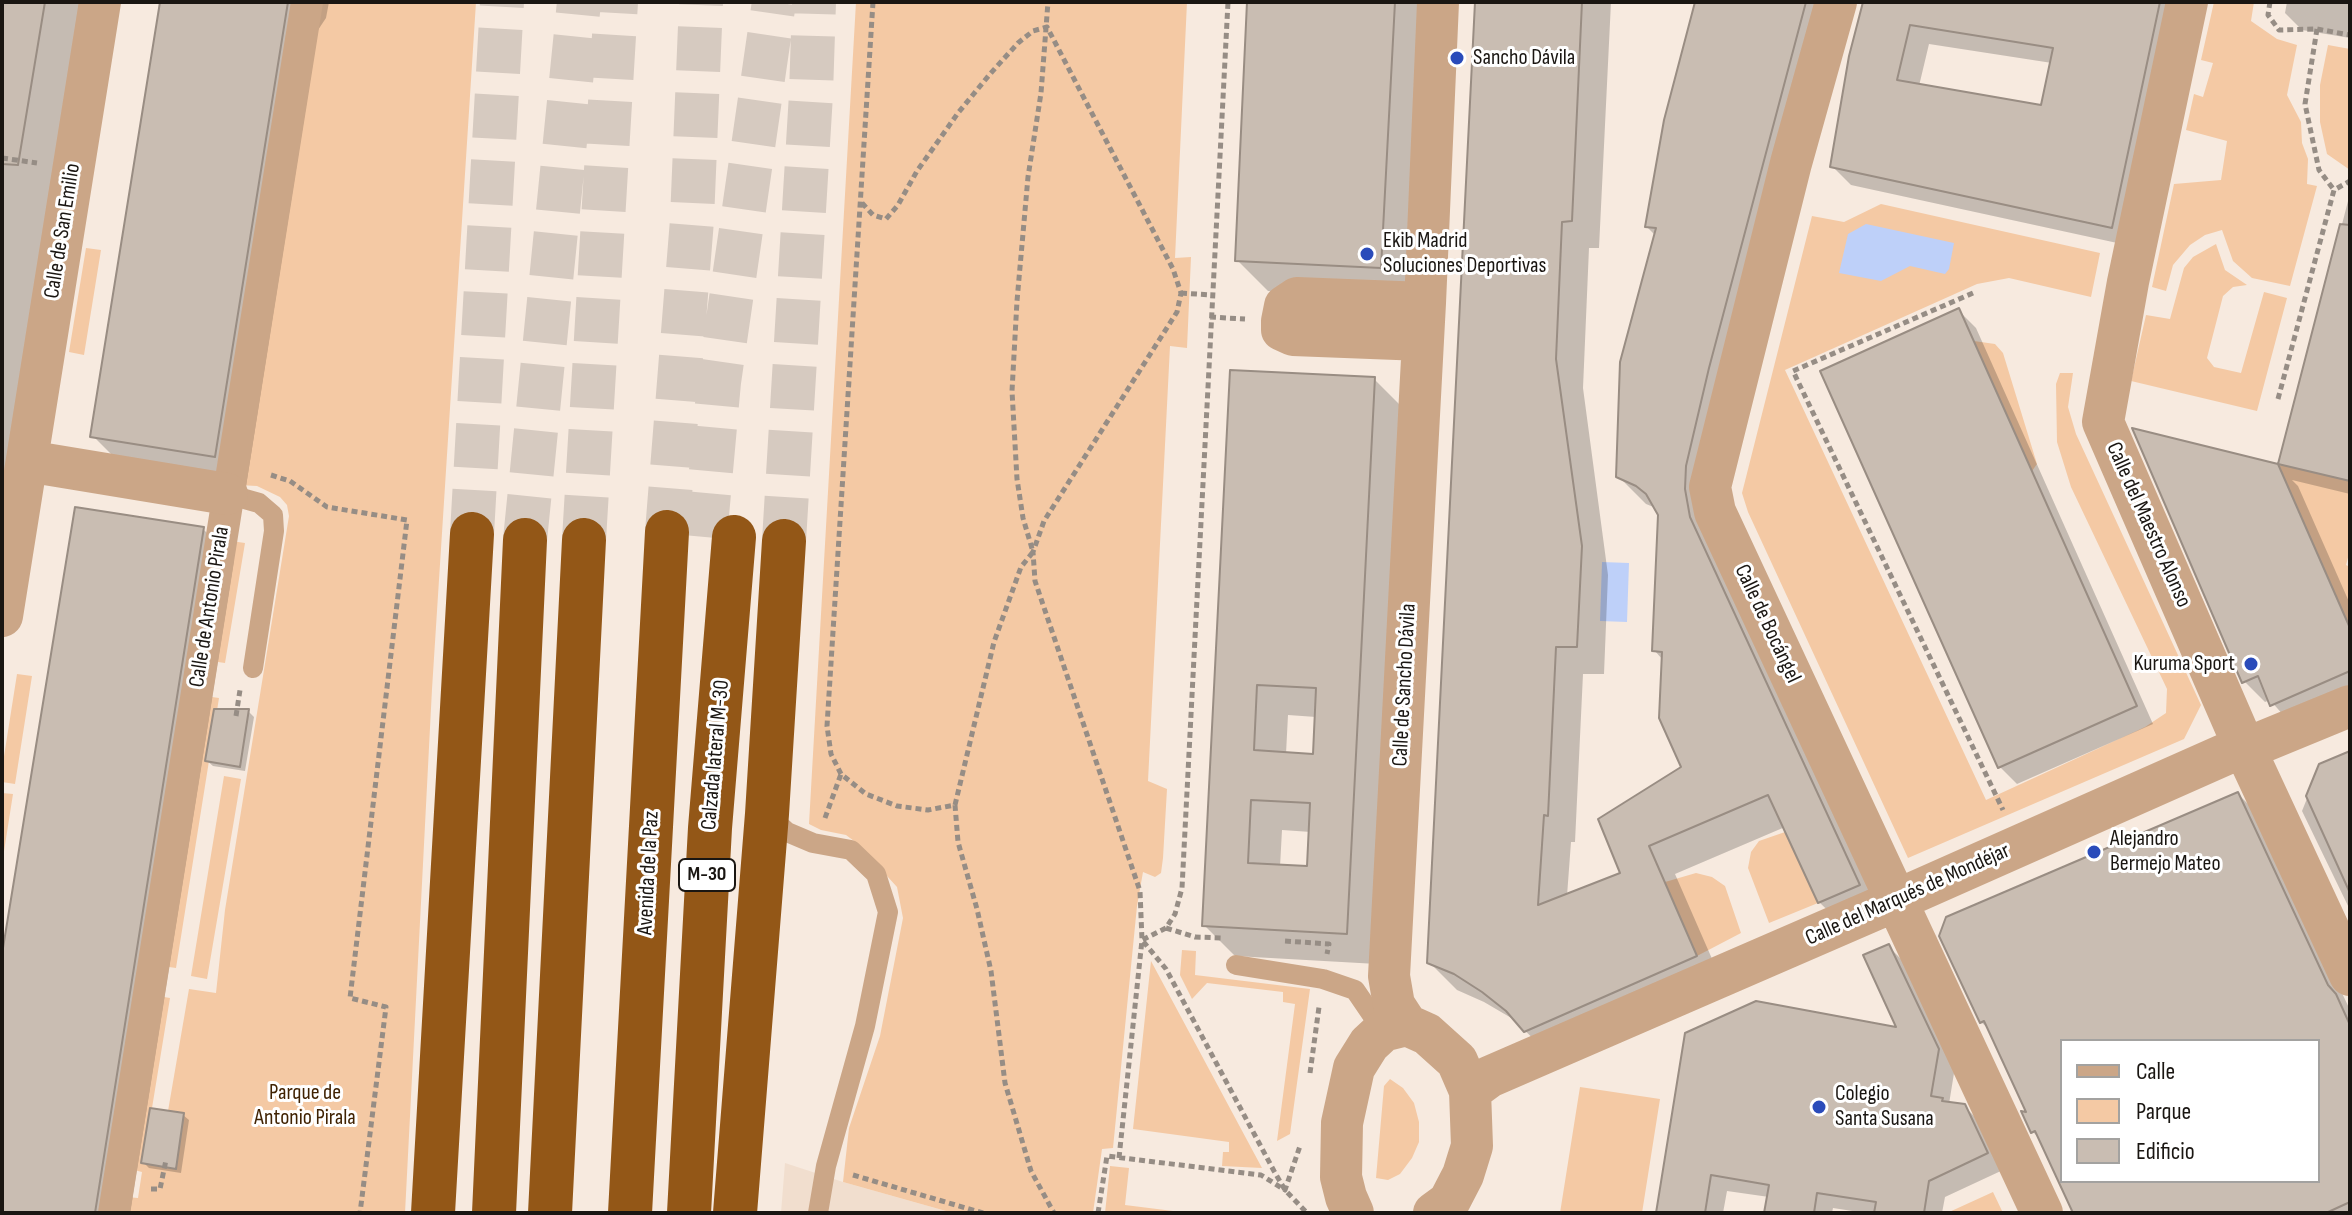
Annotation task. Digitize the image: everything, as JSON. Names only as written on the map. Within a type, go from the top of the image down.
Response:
[{"type":"highway","points":[[433,1213],[472,534]]},
{"type":"highway","name":"Avenida de la Paz","points":[[630,1213],[650,842],[702,535]]},
{"type":"highway","name":"Calzada lateral M-30","points":[[689,1213],[710,828],[702,535]]},
{"type":"highway","points":[[494,1213],[525,540]]},
{"type":"highway","points":[[550,1213],[584,540]]},
{"type":"highway","points":[[735,1213],[767,814],[784,541]]},
{"type":"street","name":"Calle de San Emilio","points":[[2,616],[100,2]]},
{"type":"street","name":"Calle de Antonio Pirala","points":[[114,1213],[307,2]]},
{"type":"street","name":"Calle de Sancho Dávila","points":[[1395,1028],[1389,976],[1438,2]]},
{"type":"street","name":"Calle de Bocángel","points":[[1836,2],[1791,163],[1710,487],[1715,512],[2042,1213]]},
{"type":"street","name":"Calle del Maestro Alonso","points":[[2187,2],[2128,282],[2103,422],[2245,749],[2350,975]]},
{"type":"street","points":[[27,461],[227,494]]},
{"type":"street","name":"Calle del Marqués de Mondéjar","points":[[1470,1091],[1489,1077],[2226,754],[2350,706]]},
{"type":"street","points":[[1353,1213],[1341,1177],[1342,1123],[1354,1068],[1369,1044],[1395,1028],[1427,1034],[1457,1061],[1470,1091],[1472,1146],[1448,1209]]},
{"type":"lane","points":[[227,494],[259,503],[273,515],[274,531],[253,668]]},
{"type":"lane","points":[[767,814],[787,832],[813,843],[851,850],[876,874],[888,912],[865,1026],[830,1151],[818,1213]]},
{"type":"lane","points":[[1236,965],[1323,979],[1355,990],[1395,1028]]},
{"type":"path","points":[[873,2],[827,726],[831,754],[841,774],[866,794],[897,806],[928,810],[955,805]]},
{"type":"path","points":[[1048,2],[1041,93],[1028,177],[1017,301],[1012,391],[1017,479],[1023,518],[1033,552],[1035,581],[1140,891],[1142,940],[1119,1158]]},
{"type":"path","points":[[1142,940],[1166,928],[1175,914],[1182,888],[1228,2]]},
{"type":"path","points":[[2270,2],[2268,15],[2279,30],[2317,29],[2350,35]]},
{"type":"path","points":[[862,203],[873,215],[886,219],[958,113],[990,74],[1018,43],[1033,31],[1047,27]]},
{"type":"path","points":[[1047,27],[1173,269],[1181,293],[1177,312],[1044,521],[1033,552],[1021,567],[994,642],[955,805],[958,842],[991,971],[1005,1083],[1031,1171],[1054,1213]]},
{"type":"path","points":[[2317,29],[2305,104],[2319,170],[2334,190]]},
{"type":"path","points":[[2278,399],[2334,190],[2350,181]]},
{"type":"path","points":[[1181,293],[1212,295]]},
{"type":"path","points":[[1973,293],[1793,371],[2006,815]]},
{"type":"path","points":[[264,473],[290,481],[327,507],[407,520],[350,998],[386,1007],[360,1213]]},
{"type":"path","points":[[236,716],[241,688]]},
{"type":"path","points":[[821,830],[841,774]]},
{"type":"path","points":[[1142,940],[1166,969],[1285,1190]]},
{"type":"path","points":[[1308,1088],[1329,944]]},
{"type":"path","points":[[1285,1190],[1293,1172],[1302,1132]]},
{"type":"path","points":[[1098,1213],[1107,1156],[1261,1175],[1285,1190],[1307,1213]]},
{"type":"path","points":[[160,1189],[166,1160]]},
{"type":"path","points":[[870,1180],[983,1213]]},
{"type":"shaded area","points":[[785,1163],[843,1182],[953,1213],[781,1213]]},
{"type":"green space","name":"Parque de Antonio Pirala","points":[[316,2],[476,2],[432,689],[405,1213],[123,1213],[126,1197],[138,1198],[142,1172],[130,1169],[158,996],[170,998],[152,1108],[168,1111],[189,989],[216,993],[225,910],[289,516],[287,505],[280,497],[257,486],[238,485]]},
{"type":"green space","points":[[856,2],[1187,2],[1175,258],[1191,257],[1187,348],[1170,346],[1148,781],[1167,789],[1163,858],[1161,873],[1155,877],[1143,872],[1113,1148],[1102,1149],[1093,1213],[953,1213],[843,1182],[849,1128],[880,1036],[903,918],[897,887],[858,844],[846,835],[809,824]]},
{"type":"green space","points":[[2214,2],[2254,2],[2251,21],[2277,39],[2297,45],[2287,95],[2301,122],[2302,143],[2308,159],[2307,184],[2317,186],[2290,286],[2252,278],[2233,261],[2222,230],[2205,235],[2190,245],[2173,265],[2166,291],[2152,287],[2174,184],[2221,180],[2227,141],[2186,130],[2194,94],[2203,97],[2213,63],[2201,60]]},
{"type":"green space","points":[[2328,45],[2350,49],[2350,170],[2327,154],[2320,122],[2320,85]]},
{"type":"green space","points":[[1881,204],[2100,253],[2091,297],[2009,278],[1977,284],[1785,370],[1986,800],[2145,727],[2166,713],[2167,689],[2071,487],[2057,442],[2056,384],[2060,373],[2073,373],[2068,407],[2076,434],[2201,705],[2184,739],[1908,858],[1748,512],[1742,493],[1812,216],[1844,222]]},
{"type":"green space","points":[[2216,244],[2225,270],[2247,285],[2233,287],[2223,296],[2207,358],[2214,367],[2241,373],[2264,292],[2287,298],[2257,411],[2131,381],[2146,315],[2170,319],[2184,268],[2193,257]]},
{"type":"green space","points":[[86,248],[101,250],[84,355],[69,352]]},
{"type":"green space","points":[[1974,341],[1995,344],[2003,353],[2037,464],[2032,471]]},
{"type":"green space","points":[[2278,464],[2350,481],[2350,550],[2346,565],[2350,567],[2350,628]]},
{"type":"green space","points":[[231,541],[245,543],[225,663],[211,661]]},
{"type":"green space","points":[[17,674],[32,676],[15,784],[2,782],[2,769]]},
{"type":"green space","points":[[205,696],[219,698],[176,968],[162,966]]},
{"type":"green space","points":[[224,776],[241,779],[207,979],[191,976]]},
{"type":"green space","points":[[2,793],[13,794],[2,864]]},
{"type":"green space","points":[[1785,832],[1818,903],[1769,923],[1748,868],[1751,852],[1759,841]]},
{"type":"green space","points":[[1696,873],[1712,877],[1725,886],[1741,933],[1697,956],[1665,882]]},
{"type":"green space","points":[[1182,950],[1196,951],[1195,975],[1310,989],[1290,1134],[1277,1141],[1295,1004],[1283,1002],[1283,992],[1207,983],[1192,999],[1180,975]]},
{"type":"green space","points":[[1151,961],[1262,1168],[1222,1166],[1223,1152],[1229,1152],[1229,1142],[1133,1129]]},
{"type":"green space","points":[[1390,1079],[1403,1088],[1414,1103],[1419,1122],[1419,1142],[1400,1174],[1388,1180],[1376,1178],[1384,1086]]},
{"type":"green space","points":[[1580,1087],[1660,1099],[1642,1213],[1560,1213]]},
{"type":"green space","points":[[1110,1166],[1129,1168],[1125,1205],[1189,1213],[1105,1213]]},
{"type":"green space","points":[[1993,1192],[2003,1213],[1947,1213]]},
{"type":"water","points":[[1866,224],[1954,243],[1949,269],[1945,274],[1910,266],[1881,281],[1839,273],[1848,234]]},
{"type":"water","points":[[1602,562],[1629,563],[1627,622],[1600,621]]},
{"type":"building","points":[[2,2],[45,2],[18,165],[2,164]]},
{"type":"building","points":[[160,2],[288,2],[215,457],[90,437]]},
{"type":"building","points":[[1247,2],[1395,2],[1381,268],[1235,261]]},
{"type":"building","points":[[1475,2],[1582,2],[1572,221],[1562,222],[1556,359],[1582,546],[1577,647],[1556,647],[1548,816],[1544,815],[1538,905],[1620,873],[1598,819],[1681,767],[1659,718],[1662,652],[1652,651],[1658,515],[1646,494],[1616,477],[1620,362],[1656,228],[1645,227],[1664,120],[1695,2],[1806,2],[1709,368],[1686,466],[1685,489],[1690,517],[1860,885],[1818,903],[1768,795],[1649,846],[1697,956],[1524,1032],[1506,1011],[1482,992],[1454,974],[1427,963]]},
{"type":"building","points":[[1863,2],[2160,2],[2112,228],[1830,167],[1849,56]],"holes":[[[1910,25],[2053,48],[2041,105],[1897,80]]]},
{"type":"building","points":[[2340,224],[2350,225],[2350,481],[2278,464]]},
{"type":"building","points":[[1959,308],[2137,706],[1998,768],[1820,371]]},
{"type":"building","points":[[1230,370],[1375,377],[1347,934],[1202,926]],"holes":[[[1257,685],[1316,688],[1313,754],[1254,750]],[[1251,800],[1310,803],[1307,866],[1248,863]]]},
{"type":"building","points":[[2132,428],[2278,464],[2350,628],[2350,671],[2270,706],[2258,676],[2242,683]]},
{"type":"building","points":[[75,507],[204,527],[95,1213],[2,1213],[2,954]]},
{"type":"building","points":[[214,709],[249,709],[240,767],[205,761]]},
{"type":"building","points":[[2350,751],[2350,893],[2306,796],[2319,764]]},
{"type":"building","points":[[2238,792],[2328,985],[2336,994],[2350,1025],[2350,1202],[2326,1213],[2073,1213],[2035,1131],[2031,1133],[2021,1111],[2026,1112],[1984,1021],[1980,1023],[1939,936],[1946,917]]},
{"type":"building","name":"Colegio Santa Susana","points":[[1889,944],[1939,1049],[1931,1096],[1965,1104],[1988,1153],[1929,1181],[1924,1213],[1874,1213],[1876,1202],[1817,1193],[1814,1213],[1764,1213],[1769,1185],[1711,1175],[1705,1213],[1656,1213],[1685,1033],[1756,1001],[1896,1027],[1863,955]]},
{"type":"building","points":[[150,1108],[184,1113],[176,1169],[141,1163]]},
{"type":"tunnel","points":[[472,534],[502,2]]},
{"type":"tunnel","points":[[525,540],[579,2]]},
{"type":"tunnel","points":[[584,540],[616,2]]},
{"type":"tunnel","points":[[667,532],[692,220],[701,2]]},
{"type":"tunnel","points":[[705,537],[719,382],[774,2]]},
{"type":"tunnel","points":[[784,541],[814,2]]},
{"type":"place","name":"Sancho Dávila","points":[[1457,58]]},
{"type":"place","name":"Ekib Madrid Soluciones Deportivas","points":[[1367,254]]},
{"type":"place","name":"Kuruma Sport","points":[[2251,664]]},
{"type":"place","name":"Alejandro Bermejo Mateo","points":[[2094,852]]},
{"type":"place","name":"Colegio Santa Susana","points":[[1819,1107]]}]
